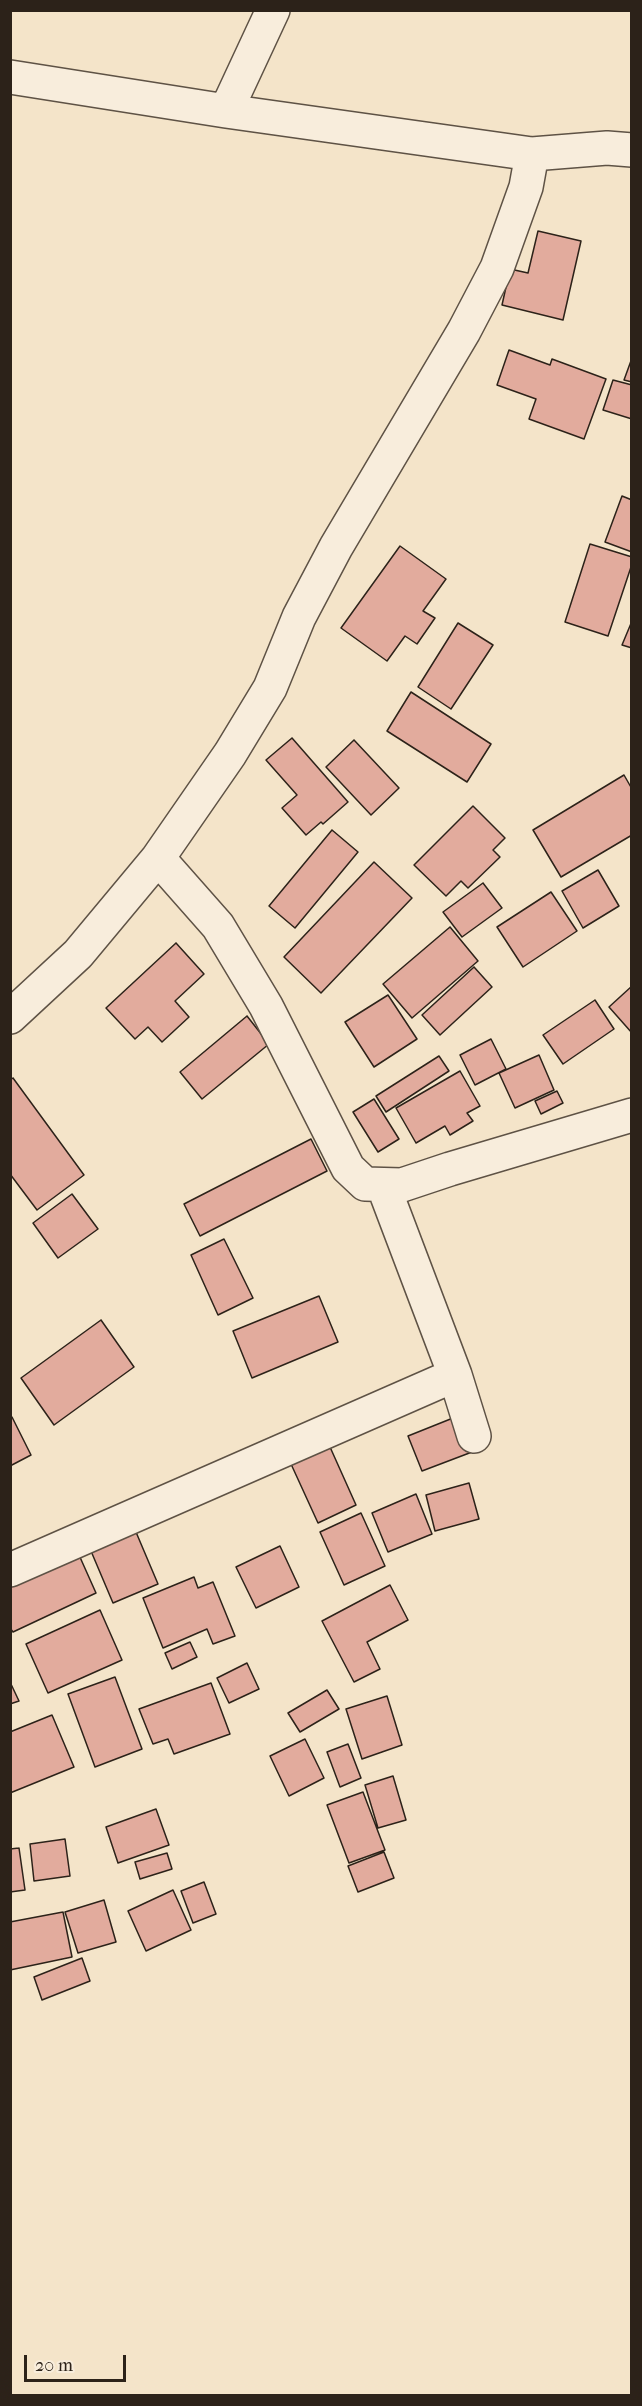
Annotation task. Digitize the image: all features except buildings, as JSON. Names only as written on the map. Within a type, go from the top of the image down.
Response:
[{"type":"street","points":[[226,111],[273,10]]},
{"type":"street","points":[[10,77],[226,111],[532,154],[607,148],[632,150]]},
{"type":"street","points":[[10,1017],[78,954],[158,858],[230,754],[270,688],[299,617],[336,547],[407,424],[464,332],[497,268],[526,187],[532,154]]},
{"type":"street","points":[[158,858],[218,926],[266,1006],[348,1168],[365,1184],[402,1185],[450,1168],[632,1115]]},
{"type":"street","points":[[383,1185],[455,1375],[474,1436]]},
{"type":"street","points":[[10,1570],[455,1375]]}]
